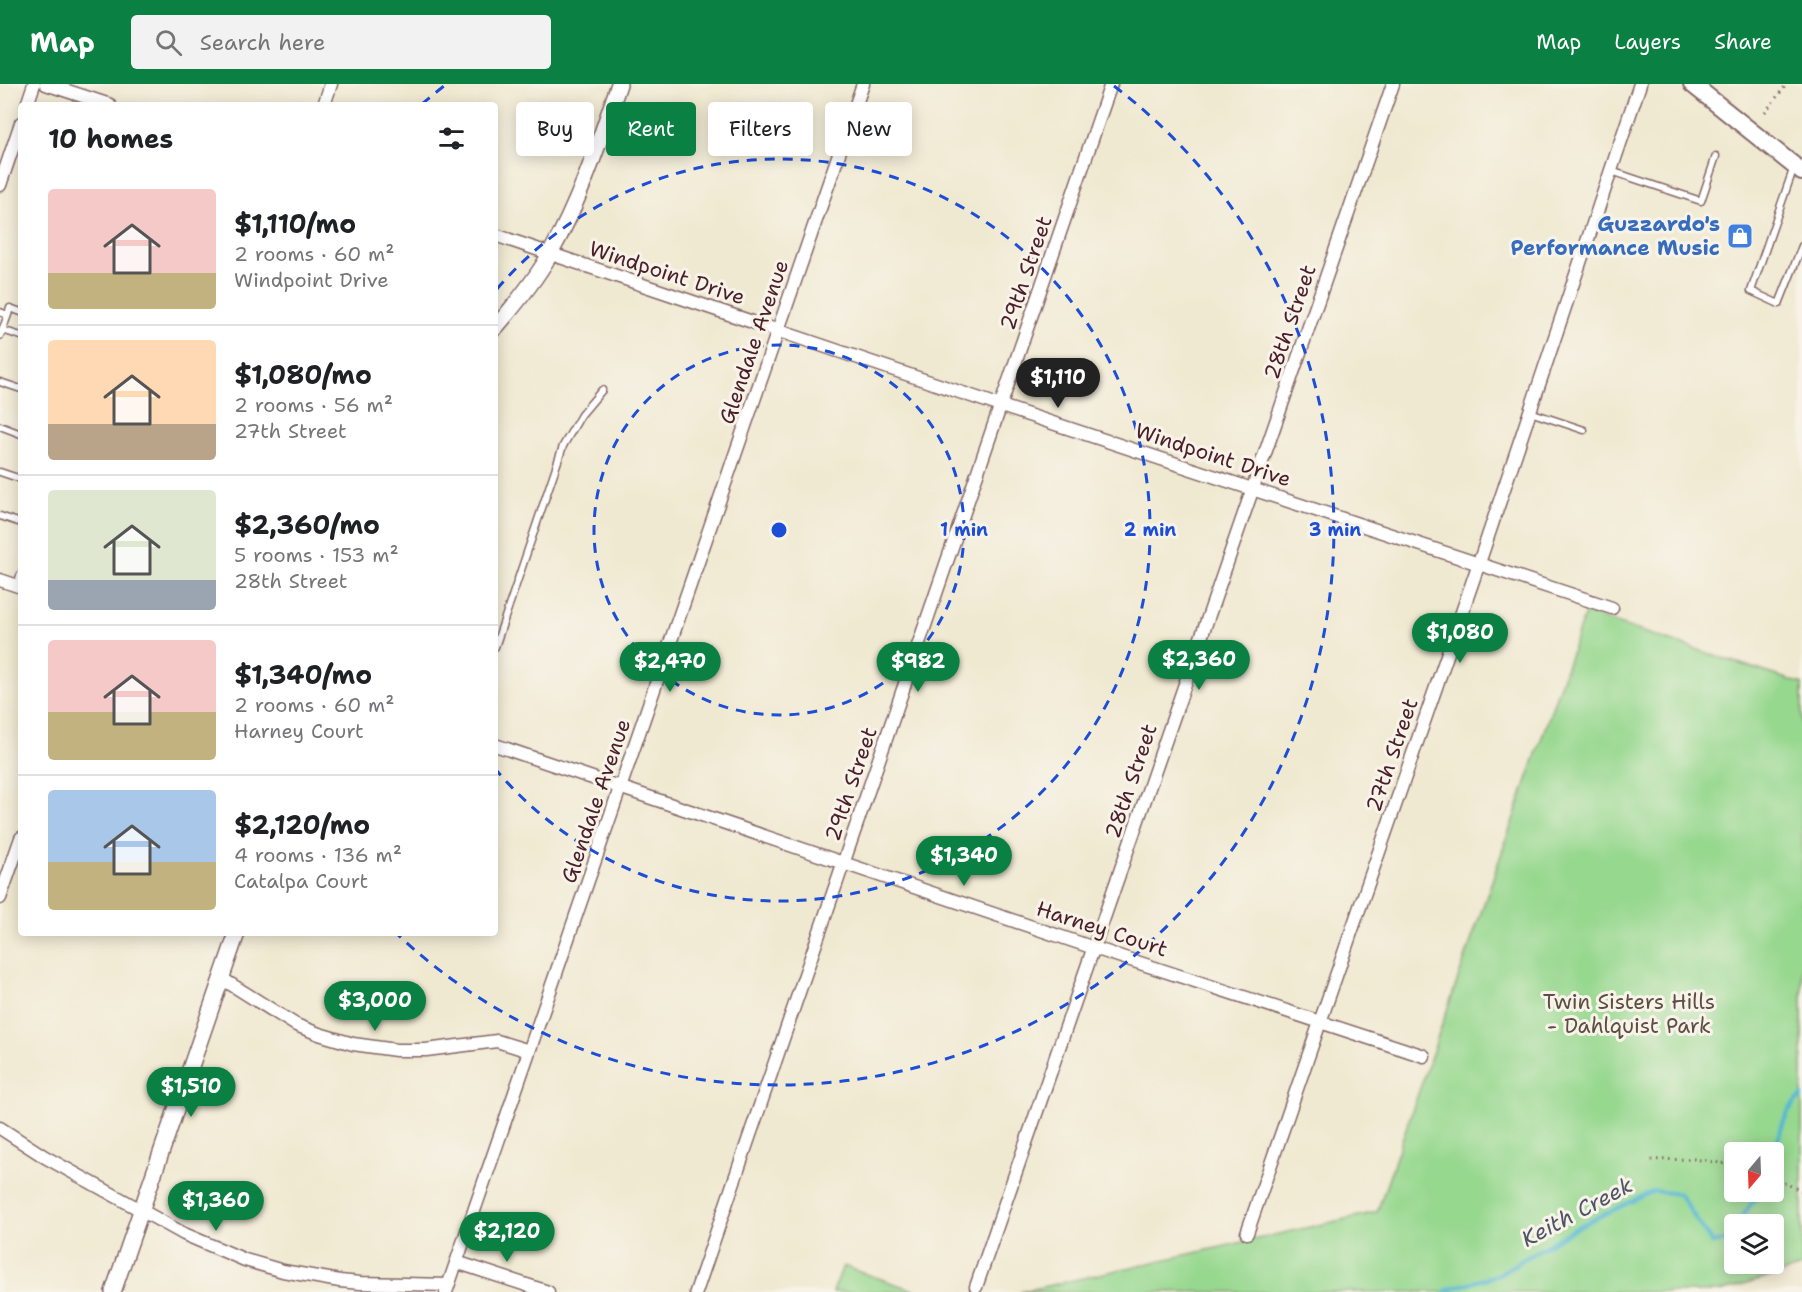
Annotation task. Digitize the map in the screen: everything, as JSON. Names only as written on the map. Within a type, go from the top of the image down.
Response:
[{"type":"main road","points":[[1692,84],[1798,169]]},
{"type":"street","points":[[28,102],[34,84]]},
{"type":"street","points":[[45,84],[101,102]]},
{"type":"street","points":[[325,102],[331,84]]},
{"type":"street","points":[[498,324],[530,285],[550,255],[584,183],[619,84]]},
{"type":"street","name":"Glendale Avenue","points":[[447,1288],[864,84]]},
{"type":"street","name":"29th Street","points":[[696,1292],[1112,84]]},
{"type":"street","name":"28th Street","points":[[976,1287],[1394,84]]},
{"type":"street","name":"27th Street","points":[[1247,1233],[1479,563],[1640,84]]},
{"type":"street","points":[[0,185],[18,132]]},
{"type":"street","name":"Windpoint Drive","points":[[498,236],[1000,406],[1612,608]]},
{"type":"street","points":[[0,580],[18,582]]},
{"type":"street","name":"Harney Court","points":[[498,745],[1094,948],[1424,1056]]},
{"type":"street","points":[[0,898],[18,847]]},
{"type":"street","points":[[113,1292],[236,936]]},
{"type":"street","points":[[221,978],[296,1025],[353,1044],[396,1050],[426,1050],[497,1041],[529,1051]]},
{"type":"street","points":[[0,1128],[45,1157],[142,1212],[184,1234],[260,1265],[283,1271],[360,1283],[447,1288]]},
{"type":"street","points":[[456,1262],[548,1292]]},
{"type":"lane","points":[[1611,171],[1701,201],[1716,156]]},
{"type":"lane","points":[[1798,169],[1751,291],[1779,304],[1802,246]]},
{"type":"lane","points":[[18,311],[10,308],[1,333],[18,336]]},
{"type":"lane","points":[[0,312],[8,315]]},
{"type":"lane","points":[[0,382],[18,388]]},
{"type":"lane","points":[[498,638],[563,446],[581,415],[602,390]]},
{"type":"lane","points":[[1530,412],[1584,430]]},
{"type":"lane","points":[[0,426],[18,433]]},
{"type":"lane","points":[[0,472],[18,478]]},
{"type":"lane","points":[[0,516],[18,522]]},
{"type":"path","points":[[1765,112],[1787,84]]},
{"type":"path","points":[[1651,1160],[1694,1159],[1724,1164]]},
{"type":"path","points":[[1784,1182],[1802,1191]]},
{"type":"green space","name":"Twin Sisters Hills - Dahlquist Park","points":[[1585,613],[1802,684],[1802,1267],[1784,1272],[1784,1214],[1724,1214],[1724,1274],[1779,1274],[1720,1292],[1020,1292],[1377,1212]]},
{"type":"green space","points":[[843,1266],[919,1292],[833,1292]]},
{"type":"waterway","name":"Keith Creek","points":[[1777,1142],[1790,1108],[1802,1096]]},
{"type":"waterway","name":"Keith Creek","points":[[1445,1292],[1497,1275],[1581,1225],[1654,1191],[1679,1194],[1712,1243],[1724,1241]]},
{"type":"waterway","name":"Keith Creek","points":[[1744,1214],[1752,1202]]},
{"type":"place","name":"Guzzardo's Performance Music","points":[[1740,236]]}]
